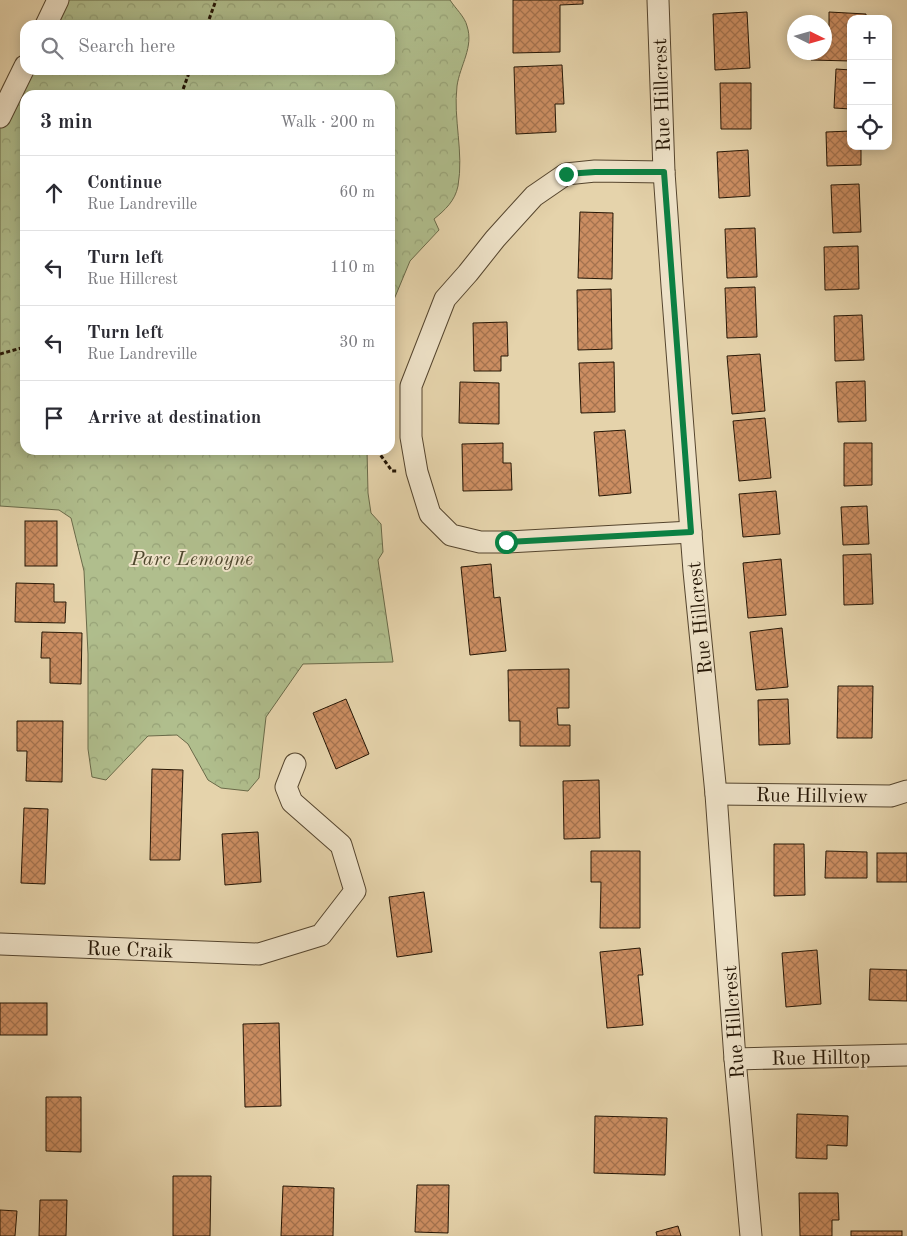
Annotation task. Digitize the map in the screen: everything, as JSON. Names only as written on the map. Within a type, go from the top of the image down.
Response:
[{"type":"street","points":[[48,20],[58,0]]},
{"type":"street","name":"Rue Hillcrest","points":[[658,0],[664,172],[691,532],[716,794],[735,1060],[751,1236]]},
{"type":"street","points":[[0,116],[20,75]]},
{"type":"street","points":[[664,172],[566,174],[534,196],[445,299],[411,386],[411,437],[417,472],[430,514],[451,535],[480,542],[506,542],[691,532]]},
{"type":"street","name":"Rue Craik","points":[[0,944],[259,954],[321,935],[355,892],[341,845],[292,802],[286,787],[294,764]]},
{"type":"street","name":"Rue Hillview","points":[[716,794],[891,796],[907,791]]},
{"type":"street","name":"Rue Hilltop","points":[[735,1060],[907,1055]]},
{"type":"path","points":[[209,20],[216,0]]},
{"type":"path","points":[[183,90],[188,75]]},
{"type":"path","points":[[0,354],[20,348]]},
{"type":"green space","name":"Parc Lemoyne","points":[[55,0],[450,0],[467,26],[469,34],[468,49],[457,86],[456,98],[460,161],[457,191],[449,205],[434,219],[439,230],[410,261],[395,297],[395,90],[20,90],[20,455],[367,455],[368,493],[371,513],[381,524],[383,552],[378,560],[393,662],[303,664],[266,717],[259,778],[248,791],[221,788],[208,780],[188,744],[177,735],[148,736],[106,780],[92,777],[88,749],[88,654],[84,571],[71,518],[59,510],[0,506],[0,100],[20,64],[20,75],[395,75],[395,20],[44,20]]},
{"type":"building","points":[[513,0],[583,0],[583,4],[560,5],[560,52],[513,53]]},
{"type":"building","points":[[747,12],[750,68],[715,70],[713,14]]},
{"type":"building","points":[[829,12],[866,14],[847,15],[847,61],[811,60],[832,60],[832,15],[829,15]]},
{"type":"building","points":[[562,65],[564,104],[555,104],[556,132],[516,134],[514,67]]},
{"type":"building","points":[[836,69],[847,70],[847,109],[834,108]]},
{"type":"building","points":[[720,83],[751,83],[751,129],[721,129]]},
{"type":"building","points":[[847,131],[847,150],[861,150],[861,165],[827,166],[826,132]]},
{"type":"building","points":[[748,150],[750,196],[719,198],[717,152]]},
{"type":"building","points":[[859,184],[861,232],[833,233],[831,185]]},
{"type":"building","points":[[580,212],[613,213],[612,279],[578,278]]},
{"type":"building","points":[[755,228],[757,277],[727,278],[725,229]]},
{"type":"building","points":[[858,246],[859,289],[825,290],[824,247]]},
{"type":"building","points":[[755,287],[757,337],[727,338],[725,288]]},
{"type":"building","points":[[611,289],[612,349],[578,350],[577,290]]},
{"type":"building","points":[[862,315],[864,360],[835,361],[834,316]]},
{"type":"building","points":[[507,322],[508,356],[501,356],[501,371],[474,371],[473,323]]},
{"type":"building","points":[[760,354],[765,411],[732,414],[727,356]]},
{"type":"building","points":[[614,362],[615,412],[581,413],[579,363]]},
{"type":"building","points":[[865,381],[866,421],[838,422],[836,382]]},
{"type":"building","points":[[460,382],[499,383],[499,424],[459,423]]},
{"type":"building","points":[[765,418],[771,478],[739,481],[733,421]]},
{"type":"building","points":[[625,430],[631,493],[599,496],[594,432]]},
{"type":"building","points":[[503,443],[503,463],[511,463],[512,490],[463,491],[462,444]]},
{"type":"building","points":[[844,443],[872,443],[872,485],[844,486]]},
{"type":"building","points":[[776,491],[780,534],[743,537],[739,494]]},
{"type":"building","points":[[867,506],[869,544],[843,545],[841,507]]},
{"type":"building","points":[[25,521],[57,521],[57,566],[25,566]]},
{"type":"building","points":[[871,554],[873,604],[844,605],[843,555]]},
{"type":"building","points":[[781,559],[786,615],[748,618],[743,563]]},
{"type":"building","points":[[491,564],[494,598],[500,597],[506,651],[470,655],[461,567]]},
{"type":"building","points":[[16,583],[54,584],[54,602],[66,602],[65,623],[15,622]]},
{"type":"building","points":[[782,628],[788,687],[756,690],[750,632]]},
{"type":"building","points":[[42,632],[82,633],[81,684],[50,683],[50,658],[41,658]]},
{"type":"building","points":[[569,669],[569,708],[557,708],[558,725],[570,725],[570,746],[520,746],[520,721],[509,721],[508,670]]},
{"type":"building","points":[[838,686],[873,686],[872,738],[837,738]]},
{"type":"building","points":[[346,699],[369,754],[336,769],[313,713]]},
{"type":"building","points":[[788,699],[790,744],[759,745],[758,700]]},
{"type":"building","points":[[17,721],[63,721],[62,782],[26,781],[27,751],[17,751]]},
{"type":"building","points":[[152,769],[183,770],[180,860],[150,860]]},
{"type":"building","points":[[599,780],[600,838],[564,839],[563,781]]},
{"type":"building","points":[[24,808],[48,809],[45,884],[21,883]]},
{"type":"building","points":[[258,832],[261,882],[225,885],[222,834]]},
{"type":"building","points":[[774,844],[804,844],[805,895],[774,896]]},
{"type":"building","points":[[591,851],[640,851],[640,928],[600,928],[601,882],[591,882]]},
{"type":"building","points":[[826,851],[867,852],[867,878],[825,878]]},
{"type":"building","points":[[877,853],[907,853],[907,882],[877,882]]},
{"type":"building","points":[[424,892],[432,952],[397,957],[389,897]]},
{"type":"building","points":[[640,948],[643,975],[638,975],[643,1025],[607,1028],[600,952]]},
{"type":"building","points":[[817,950],[821,1004],[786,1007],[782,953]]},
{"type":"building","points":[[870,969],[907,970],[907,1001],[869,1000]]},
{"type":"building","points":[[0,1003],[47,1003],[47,1035],[0,1035]]},
{"type":"building","points":[[279,1023],[281,1106],[245,1107],[243,1024]]},
{"type":"building","points":[[46,1097],[81,1097],[81,1152],[46,1151]]},
{"type":"building","points":[[797,1114],[848,1116],[847,1146],[827,1145],[827,1159],[796,1158]]},
{"type":"building","points":[[595,1116],[667,1118],[665,1175],[594,1173]]},
{"type":"building","points":[[173,1176],[211,1176],[210,1236],[173,1236]]},
{"type":"building","points":[[417,1185],[449,1185],[448,1233],[415,1232]]},
{"type":"building","points":[[283,1186],[334,1188],[333,1236],[281,1236]]},
{"type":"building","points":[[799,1193],[838,1193],[839,1220],[832,1220],[832,1236],[800,1236]]},
{"type":"building","points":[[40,1200],[67,1200],[66,1236],[39,1236]]},
{"type":"building","points":[[0,1210],[17,1211],[15,1236],[0,1236]]},
{"type":"building","points":[[678,1226],[681,1236],[657,1236],[656,1232]]},
{"type":"building","points":[[851,1231],[902,1231],[902,1236],[851,1236]]},
{"type":"route","points":[[506,542],[691,532],[664,172],[566,174]]}]
